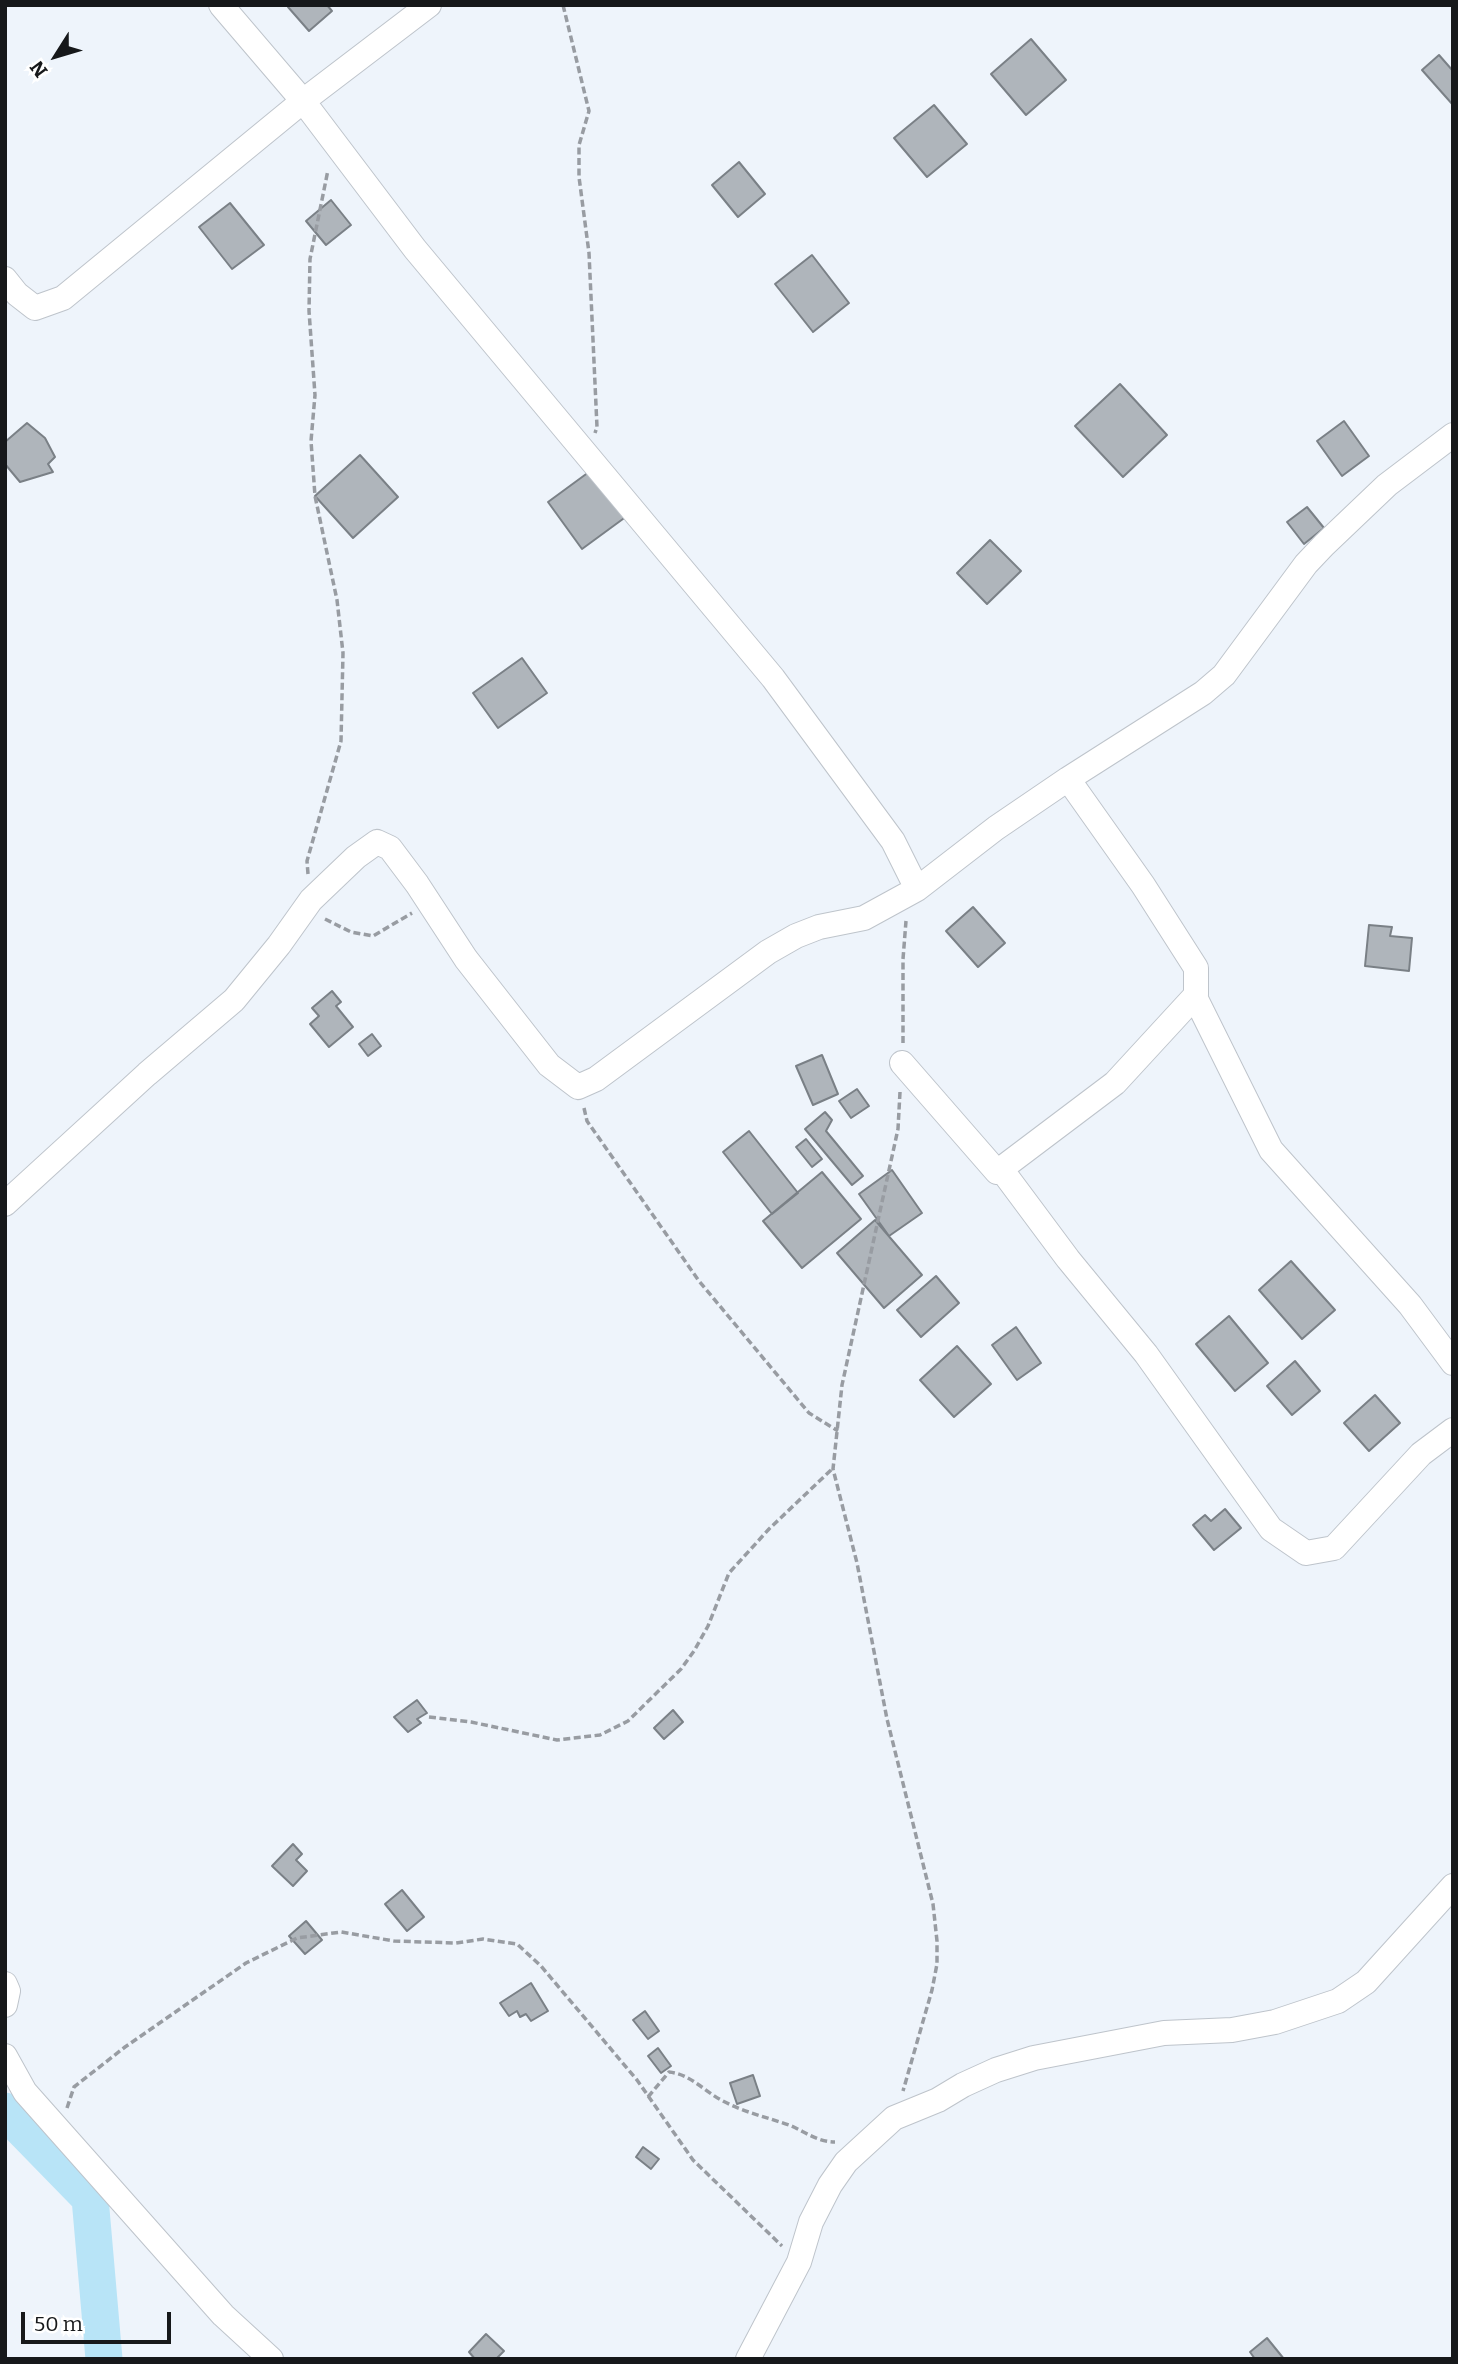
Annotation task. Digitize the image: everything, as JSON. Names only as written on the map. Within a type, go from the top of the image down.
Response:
[{"type":"street","points":[[221,5],[303,101],[415,249],[773,677],[893,841],[912,892]]},
{"type":"street","points":[[5,279],[34,308],[62,298],[303,101],[429,5]]},
{"type":"street","points":[[5,1204],[146,1074],[234,1000],[305,908],[356,857],[377,842],[390,848],[466,959],[549,1065],[578,1087],[596,1079],[768,952],[807,931],[864,918],[912,892],[996,828],[1203,693],[1224,675],[1306,564],[1324,545],[1387,485],[1453,435]]},
{"type":"street","points":[[1068,779],[1143,885],[1196,968],[1195,997],[1271,1150],[1410,1305],[1453,1363]]},
{"type":"street","points":[[902,1063],[996,1172],[1115,1083],[1195,997]]},
{"type":"street","points":[[1001,1169],[1068,1259],[1146,1354],[1271,1530],[1306,1553],[1334,1548],[1421,1454],[1453,1430]]},
{"type":"street","points":[[748,2359],[799,2262],[811,2222],[830,2185],[846,2162],[894,2118],[939,2100],[996,2070],[1034,2058],[1164,2034],[1232,2030],[1275,2022],[1338,2001],[1366,1982],[1453,1886]]},
{"type":"street","points":[[5,1983],[8,1991],[5,2005]]},
{"type":"street","points":[[5,2056],[25,2092],[223,2315],[271,2359]]},
{"type":"path","points":[[563,5],[589,111],[579,145],[579,177],[589,253],[597,428],[587,455]]},
{"type":"path","points":[[332,140],[326,187],[310,259],[309,311],[315,396],[311,441],[315,496],[337,600],[343,653],[341,741],[307,861],[305,908],[351,932],[373,936],[412,913],[435,912]]},
{"type":"path","points":[[894,2118],[932,1990],[937,1964],[937,1941],[933,1904],[887,1719],[857,1563],[833,1469],[842,1385],[898,1129],[912,892]]},
{"type":"path","points":[[578,1087],[587,1121],[699,1281],[809,1413],[838,1431]]},
{"type":"path","points":[[429,1717],[471,1722],[557,1740],[600,1735],[628,1721],[681,1669],[694,1651],[708,1626],[729,1573],[769,1529],[833,1469]]},
{"type":"path","points":[[59,2130],[74,2087],[195,1996],[246,1963],[297,1938],[341,1932],[394,1941],[456,1943],[483,1939],[517,1944],[541,1966],[648,2097],[693,2160],[799,2262]]},
{"type":"path","points":[[648,2097],[668,2072],[681,2073],[721,2100],[756,2116],[790,2126],[816,2138],[837,2141]]},
{"type":"building","points":[[327,5],[332,11],[309,31],[288,7]]},
{"type":"building","points":[[1031,39],[1066,80],[1026,115],[991,74]]},
{"type":"building","points":[[1439,55],[1453,71],[1453,105],[1422,70]]},
{"type":"building","points":[[934,105],[967,144],[927,177],[894,138]]},
{"type":"building","points":[[739,162],[765,194],[738,217],[712,185]]},
{"type":"building","points":[[331,200],[351,225],[326,245],[306,221]]},
{"type":"building","points":[[230,203],[264,245],[232,269],[199,227]]},
{"type":"building","points":[[812,255],[849,303],[813,332],[775,284]]},
{"type":"building","points":[[1120,384],[1167,435],[1123,477],[1075,426]]},
{"type":"building","points":[[1344,421],[1369,456],[1342,476],[1317,441]]},
{"type":"building","points":[[27,423],[45,438],[55,457],[48,464],[53,472],[20,482],[5,464],[5,442]]},
{"type":"building","points":[[360,455],[398,497],[353,538],[315,496]]},
{"type":"building","points":[[593,469],[627,516],[582,549],[548,502]]},
{"type":"building","points":[[1307,507],[1324,528],[1304,544],[1287,522]]},
{"type":"building","points":[[990,540],[1021,571],[987,604],[957,573]]},
{"type":"building","points":[[522,658],[547,693],[498,728],[473,693]]},
{"type":"building","points":[[973,907],[1005,943],[978,967],[946,931]]},
{"type":"building","points":[[1369,925],[1392,927],[1390,936],[1412,938],[1409,971],[1365,966]]},
{"type":"building","points":[[332,991],[341,1002],[336,1006],[353,1027],[329,1047],[310,1024],[319,1016],[312,1008]]},
{"type":"building","points":[[372,1034],[381,1046],[368,1056],[359,1044]]},
{"type":"building","points":[[822,1055],[838,1094],[813,1105],[796,1066]]},
{"type":"building","points":[[857,1089],[869,1106],[851,1118],[839,1101]]},
{"type":"building","points":[[825,1112],[832,1120],[826,1131],[863,1176],[852,1185],[805,1129]]},
{"type":"building","points":[[749,1131],[798,1193],[772,1214],[723,1152]]},
{"type":"building","points":[[806,1139],[822,1159],[812,1167],[796,1147]]},
{"type":"building","points":[[892,1170],[922,1213],[889,1236],[859,1194]]},
{"type":"building","points":[[822,1172],[861,1219],[802,1268],[763,1221]]},
{"type":"building","points":[[875,1220],[922,1275],[884,1308],[837,1253]]},
{"type":"building","points":[[1291,1261],[1335,1310],[1302,1339],[1259,1290]]},
{"type":"building","points":[[936,1276],[959,1303],[921,1337],[897,1310]]},
{"type":"building","points":[[1229,1316],[1268,1363],[1235,1391],[1196,1344]]},
{"type":"building","points":[[1016,1327],[1041,1363],[1017,1380],[992,1345]]},
{"type":"building","points":[[957,1346],[991,1384],[954,1417],[920,1380]]},
{"type":"building","points":[[1295,1361],[1320,1391],[1292,1415],[1267,1386]]},
{"type":"building","points":[[1375,1395],[1400,1423],[1369,1451],[1344,1423]]},
{"type":"building","points":[[1225,1509],[1241,1528],[1214,1550],[1193,1525],[1205,1515],[1211,1521]]},
{"type":"building","points":[[417,1700],[427,1713],[417,1719],[421,1723],[408,1732],[394,1717]]},
{"type":"building","points":[[673,1710],[683,1722],[664,1739],[654,1728]]},
{"type":"building","points":[[293,1844],[302,1854],[296,1860],[307,1871],[293,1886],[272,1866]]},
{"type":"building","points":[[402,1890],[424,1917],[407,1931],[385,1904]]},
{"type":"building","points":[[306,1921],[322,1940],[305,1954],[289,1936]]},
{"type":"building","points":[[531,1983],[548,2011],[531,2021],[526,2014],[520,2017],[517,2011],[509,2016],[500,2003]]},
{"type":"building","points":[[645,2011],[659,2031],[648,2039],[633,2020]]},
{"type":"building","points":[[658,2048],[671,2066],[661,2073],[648,2056]]},
{"type":"building","points":[[753,2075],[760,2096],[737,2104],[730,2083]]},
{"type":"building","points":[[643,2147],[659,2159],[651,2169],[636,2157]]},
{"type":"building","points":[[486,2334],[504,2351],[496,2359],[475,2359],[469,2352]]},
{"type":"building","points":[[1267,2338],[1284,2359],[1255,2359],[1250,2352]]},
{"type":"waterway","points":[[5,2111],[90,2198],[104,2359]]}]
